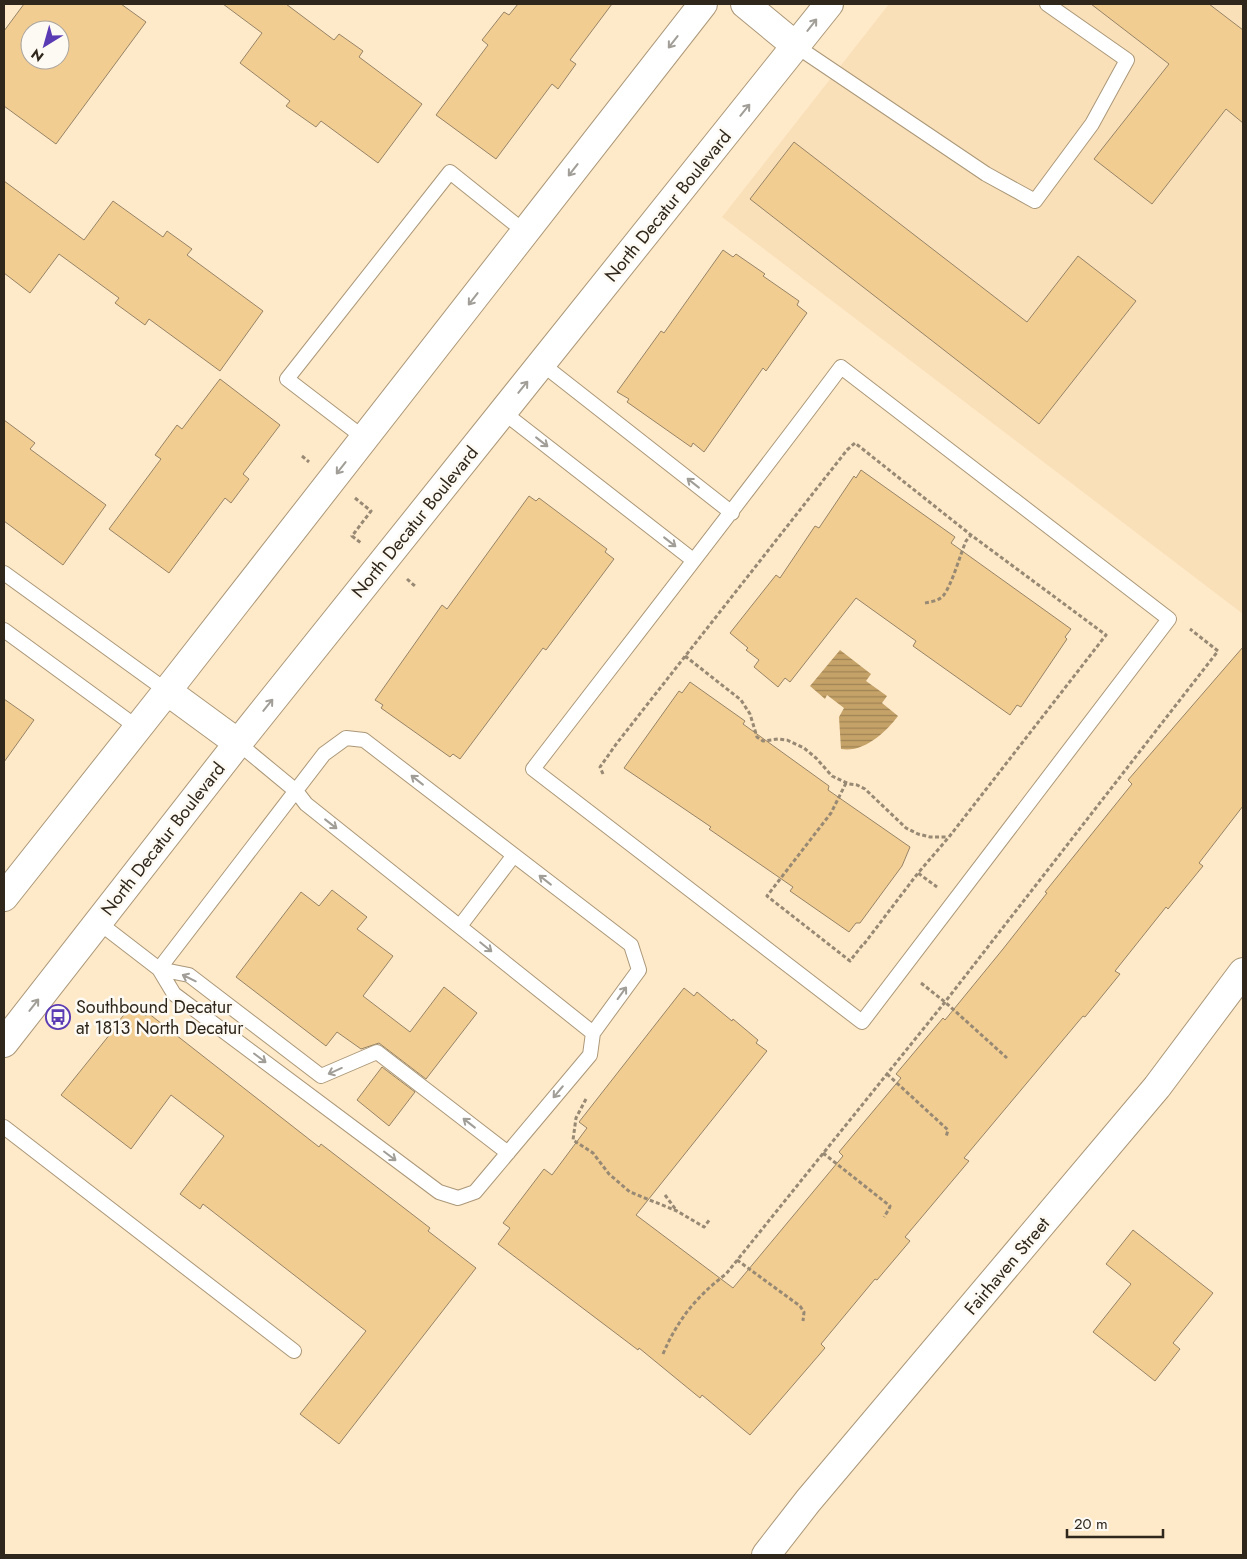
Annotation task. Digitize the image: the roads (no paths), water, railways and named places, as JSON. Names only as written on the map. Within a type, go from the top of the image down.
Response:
[{"type":"main road","points":[[8,882],[138,728],[703,4]]},
{"type":"main road","points":[[745,4],[796,46]]},
{"type":"main road","name":"North Decatur Boulevard","points":[[4,1043],[238,743],[829,4]]},
{"type":"main road","points":[[167,691],[238,743]]},
{"type":"main road","name":"Fairhaven Street","points":[[766,1555],[808,1501],[1158,1087],[1243,972]]},
{"type":"lane","points":[[796,46],[986,174],[1035,201],[1092,124],[1127,60],[1047,4]]},
{"type":"lane","points":[[364,438],[287,379],[450,172],[525,232]]},
{"type":"lane","points":[[542,364],[732,513]]},
{"type":"lane","points":[[841,367],[1169,619],[862,1022],[533,769],[732,513],[841,367]]},
{"type":"lane","points":[[503,412],[694,560]]},
{"type":"lane","points":[[4,573],[167,691]]},
{"type":"lane","points":[[4,630],[138,728]]},
{"type":"lane","points":[[98,922],[159,969],[174,994],[439,1192],[458,1198],[475,1192],[590,1055],[593,1033],[639,970],[631,945],[364,740],[346,738],[324,754],[159,969]]},
{"type":"lane","points":[[238,743],[296,791],[306,804],[593,1033]]},
{"type":"lane","points":[[460,926],[514,855]]},
{"type":"lane","points":[[159,969],[189,975],[322,1076],[377,1052],[508,1153]]},
{"type":"lane","points":[[4,1127],[294,1351]]},
{"type":"place","name":"Southbound Decatur at 1813 North Decatur","points":[[58,1017]]}]
